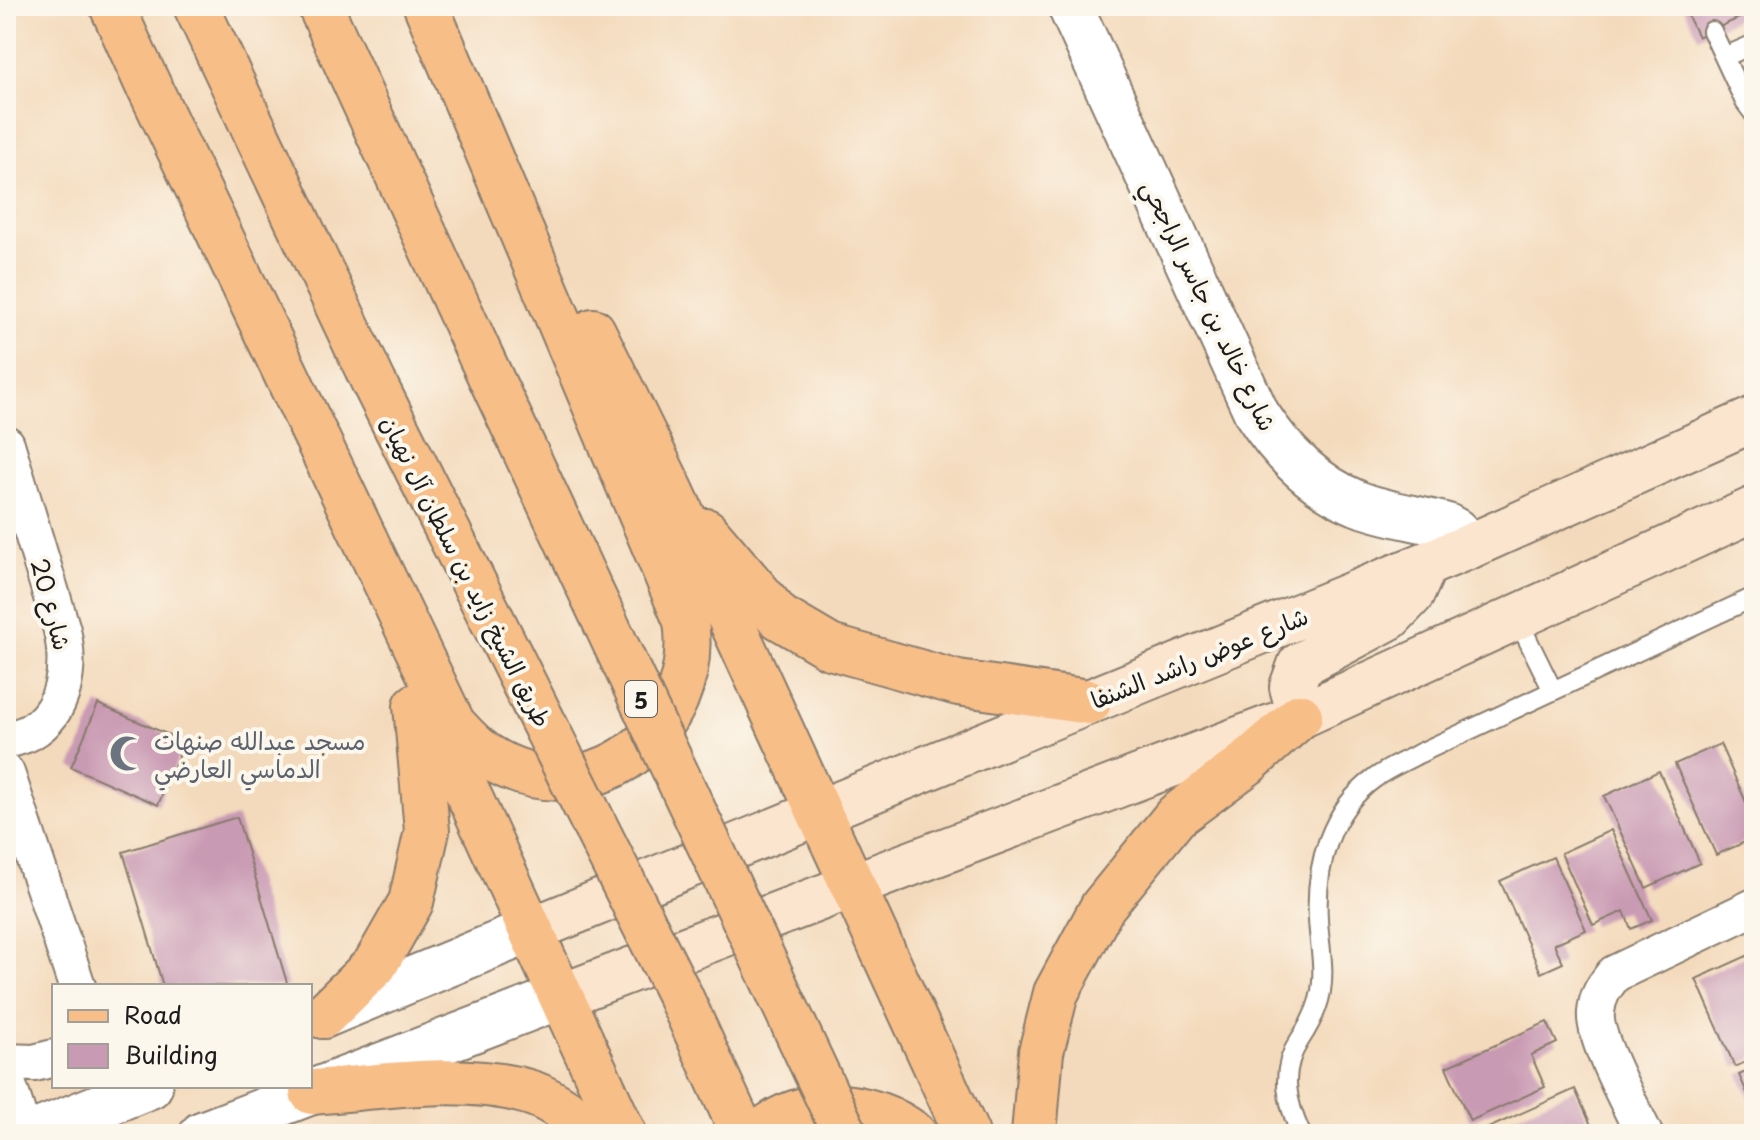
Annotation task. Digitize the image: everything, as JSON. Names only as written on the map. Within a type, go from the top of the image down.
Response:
[{"type":"main road","points":[[112,6],[624,1134]]},
{"type":"main road","name":"طريق الشيخ زايد بن سلطان آل نهيان","points":[[196,6],[374,383],[680,996],[743,1134]]},
{"type":"main road","name":"5","points":[[320,6],[845,1134]]},
{"type":"main road","points":[[136,59],[453,724],[471,745],[513,769],[536,776],[565,777],[596,772],[617,764],[645,744],[666,721],[684,678],[688,655],[686,621],[426,6]]},
{"type":"main road","points":[[432,6],[671,490],[967,1134]]},
{"type":"main road","name":"شارع عوض راشد الشنفا","points":[[531,930],[1425,565],[1754,419]]},
{"type":"main road","points":[[671,490],[779,617],[830,647],[958,683],[1089,702]]},
{"type":"main road","points":[[562,996],[1300,716],[1754,509]]},
{"type":"main road","points":[[1300,716],[1292,687],[1300,665],[1390,617],[1412,594],[1425,565]]},
{"type":"main road","points":[[317,1018],[375,965],[411,902],[427,831],[413,672]]},
{"type":"main road","points":[[1034,1134],[1041,1052],[1056,993],[1103,906],[1176,816],[1246,764],[1300,716]]},
{"type":"main road","points":[[312,1092],[429,1083],[492,1085],[531,1092],[580,1120],[596,1134]]},
{"type":"main road","points":[[759,1134],[769,1125],[809,1108],[845,1105],[874,1111],[902,1124],[914,1134]]},
{"type":"street","name":"شارع خالد بن جاسر الراجحي","points":[[1070,6],[1251,400],[1273,438],[1312,477],[1335,493],[1360,504],[1447,526],[1456,531],[1468,547]]},
{"type":"street","name":"شارع 20","points":[[6,444],[62,630],[67,668],[63,687],[45,720],[30,732],[6,740]]},
{"type":"street","points":[[6,773],[76,984]]},
{"type":"street","points":[[1644,1134],[1600,1038],[1595,1015],[1600,992],[1614,974],[1754,907]]},
{"type":"street","points":[[317,1018],[531,930]]},
{"type":"street","points":[[202,1134],[562,996]]},
{"type":"street","points":[[6,1062],[34,1063],[52,1058]]},
{"type":"street","points":[[6,1079],[24,1134]]},
{"type":"street","points":[[31,1134],[125,1091]]},
{"type":"lane","points":[[1712,31],[1745,102],[1754,114]]},
{"type":"lane","points":[[1724,57],[1754,44]]},
{"type":"lane","points":[[1301,1134],[1291,1112],[1286,1076],[1290,1058],[1307,1031],[1321,993],[1323,962],[1316,888],[1325,846],[1346,807],[1375,778],[1418,754],[1754,597]]},
{"type":"lane","points":[[1517,618],[1553,691]]},
{"type":"building","points":[[1683,6],[1754,6],[1754,11],[1698,37]]},
{"type":"building","name":"مسجد عبدالله صنهات الدماسي العارضي","points":[[98,704],[185,742],[158,805],[71,767]]},
{"type":"building","points":[[1720,744],[1754,820],[1754,838],[1716,855],[1675,764]]},
{"type":"building","points":[[1659,771],[1700,863],[1646,888],[1604,796]]},
{"type":"building","points":[[237,817],[287,984],[162,984],[123,852]]},
{"type":"building","points":[[1611,830],[1652,920],[1631,929],[1624,911],[1593,925],[1561,853]]},
{"type":"building","points":[[1553,857],[1586,930],[1554,944],[1563,963],[1541,973],[1500,881]]},
{"type":"building","points":[[1751,954],[1754,962],[1754,1058],[1735,1067],[1696,979]]},
{"type":"building","points":[[1547,1022],[1557,1043],[1531,1055],[1545,1087],[1470,1121],[1446,1067]]},
{"type":"building","points":[[1754,1068],[1754,1108],[1739,1075]]},
{"type":"building","points":[[1575,1089],[1595,1134],[1475,1134]]},
{"type":"place","name":"مسجد عبدالله صنهات الدماسي العارضي","points":[[128,754]]}]
